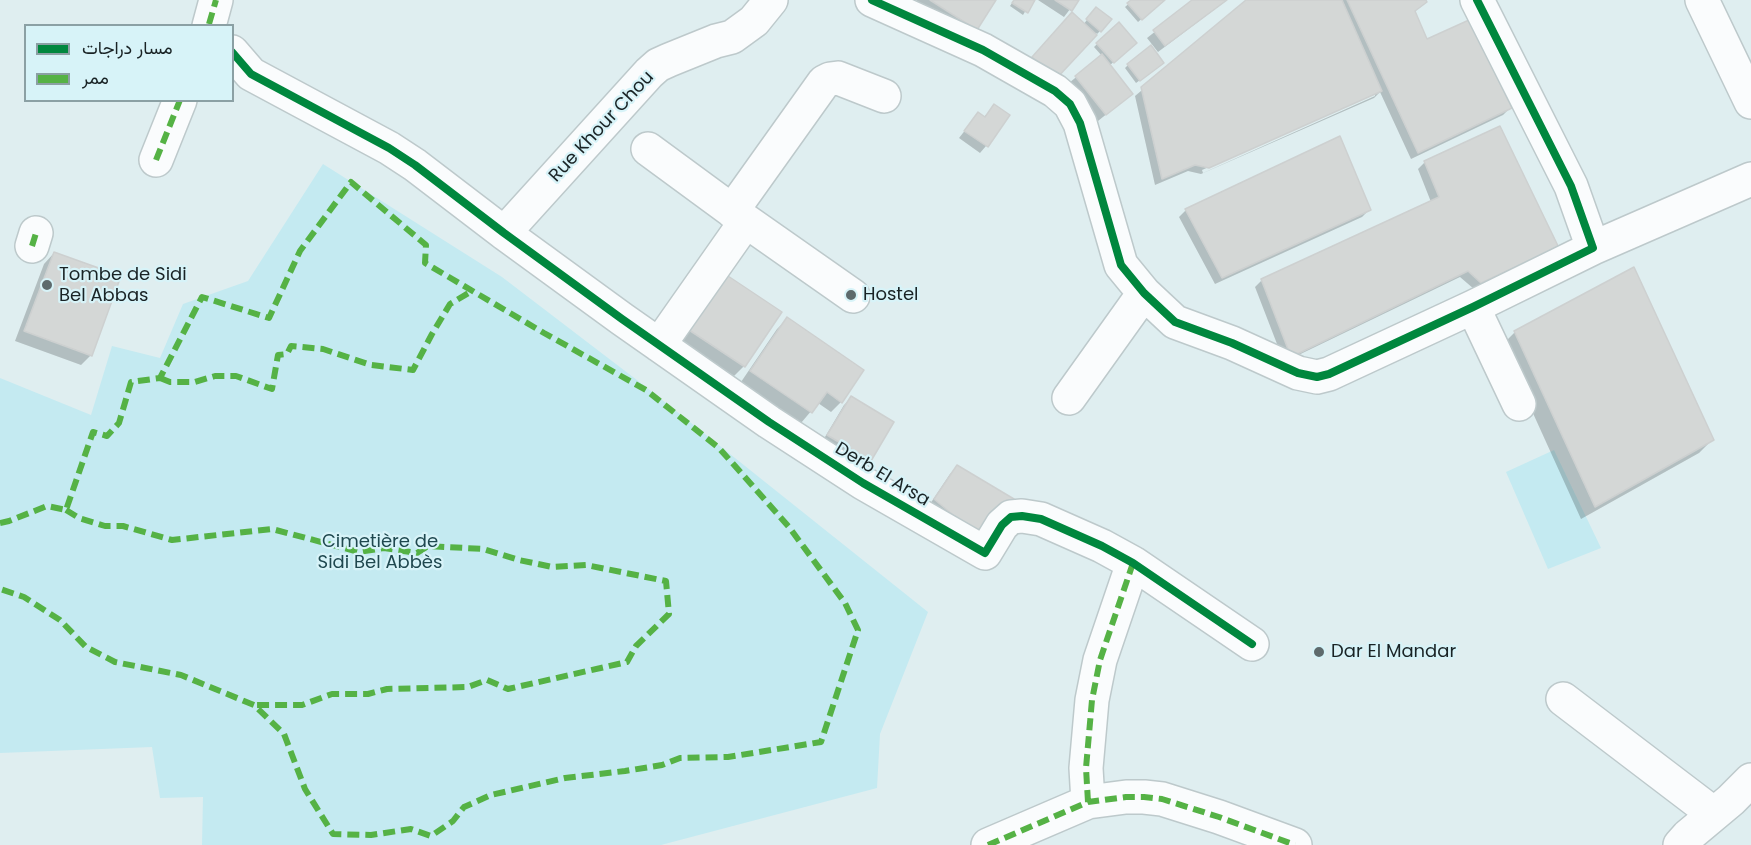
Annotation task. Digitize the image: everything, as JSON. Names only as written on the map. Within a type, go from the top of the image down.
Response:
[{"type":"street","name":"Rue Khour Chou","points":[[504,233],[658,65],[716,41],[732,37],[754,21],[771,0]]},
{"type":"street","points":[[872,0],[983,50],[1055,91],[1070,104],[1080,123],[1121,265],[1144,293],[1174,322],[1232,343],[1298,374],[1317,377],[1329,374],[1593,248],[1751,179]]},
{"type":"street","points":[[1477,0],[1571,186],[1593,248]]},
{"type":"street","points":[[1702,0],[1751,102]]},
{"type":"street","name":"Derb El Arsa","points":[[239,66],[389,148],[659,345],[769,422],[863,483],[985,553],[1002,525],[1011,517],[1041,519],[1133,562],[1252,644]]},
{"type":"street","points":[[659,345],[824,82],[838,78],[884,96]]},
{"type":"street","points":[[156,160],[179,102]]},
{"type":"street","points":[[648,149],[853,296]]},
{"type":"street","points":[[1069,398],[1144,293]]},
{"type":"street","points":[[1473,307],[1518,404]]},
{"type":"street","points":[[1088,802],[1086,768],[1092,700],[1100,660],[1133,562]]},
{"type":"street","points":[[1563,699],[1713,814]]},
{"type":"street","points":[[1680,845],[1751,780]]},
{"type":"street","points":[[988,845],[1088,802],[1126,797],[1162,799],[1294,845]]},
{"type":"green space","name":"Cimetière de Sidi Bel Abbès","points":[[323,164],[502,277],[646,387],[928,612],[880,734],[877,788],[661,845],[202,845],[203,797],[160,798],[152,747],[0,753],[0,378],[91,415],[112,346],[160,358],[183,304],[248,281]]},
{"type":"green space","points":[[1554,450],[1601,548],[1548,569],[1506,472]]},
{"type":"building","points":[[930,0],[996,0],[977,30]]},
{"type":"building","points":[[1014,0],[1035,0],[1028,13],[1012,3]]},
{"type":"building","points":[[1055,0],[1079,0],[1072,11]]},
{"type":"building","points":[[1131,0],[1165,0],[1142,20],[1127,3]]},
{"type":"building","points":[[1192,0],[1227,0],[1165,46],[1153,30]]},
{"type":"building","points":[[1246,0],[1342,0],[1382,91],[1209,168],[1195,165],[1162,179],[1141,87]]},
{"type":"building","points":[[1347,0],[1426,0],[1427,2],[1415,11],[1427,39],[1469,20],[1512,108],[1418,153]]},
{"type":"building","points":[[1096,7],[1112,19],[1101,32],[1086,19]]},
{"type":"building","points":[[1072,12],[1097,35],[1056,79],[1032,57]]},
{"type":"building","points":[[1119,22],[1137,43],[1114,63],[1096,43]]},
{"type":"building","points":[[1151,45],[1164,63],[1140,81],[1127,64]]},
{"type":"building","points":[[1102,54],[1133,94],[1106,115],[1075,76]]},
{"type":"building","points":[[994,104],[1010,115],[988,147],[964,131],[978,112],[985,117]]},
{"type":"building","points":[[1500,126],[1560,250],[1528,261],[1481,283],[1468,271],[1291,357],[1261,279],[1439,197],[1424,161]]},
{"type":"building","points":[[1340,136],[1371,210],[1222,278],[1185,209]]},
{"type":"building","points":[[54,252],[121,276],[92,356],[24,331]]},
{"type":"building","points":[[1634,267],[1714,440],[1595,507],[1514,331]]},
{"type":"building","points":[[725,274],[782,312],[745,367],[689,330]]},
{"type":"building","points":[[787,317],[864,370],[842,403],[827,392],[812,413],[750,371]]},
{"type":"building","points":[[851,396],[894,422],[871,461],[827,435]]},
{"type":"building","points":[[957,465],[1014,499],[985,542],[934,499]]},
{"type":"marked path","points":[[209,24],[216,0]]},
{"type":"marked path","points":[[156,160],[179,102]]},
{"type":"marked path","points":[[0,523],[47,506],[66,510],[93,432],[107,436],[119,423],[131,382],[160,378],[202,297],[269,318],[300,251],[351,182],[426,245],[425,263],[646,390],[719,448],[789,527],[845,603],[858,630],[821,742],[728,757],[680,758],[662,765],[565,778],[491,795],[464,807],[453,821],[431,836],[411,829],[371,835],[333,834],[305,789],[284,734],[254,705],[181,675],[115,662],[86,647],[60,620],[24,597],[0,589]]},
{"type":"marked path","points":[[32,246],[36,233]]},
{"type":"marked path","points":[[160,378],[170,382],[195,382],[215,376],[236,376],[272,389],[278,355],[287,354],[291,346],[323,349],[371,365],[413,370],[450,304],[472,291]]},
{"type":"marked path","points":[[66,510],[79,518],[105,526],[123,526],[172,540],[272,529],[359,552],[384,548],[417,553],[428,546],[483,549],[552,567],[586,565],[666,581],[669,614],[636,646],[627,662],[508,689],[487,680],[468,687],[387,689],[368,694],[332,694],[302,705],[254,705]]},
{"type":"marked path","points":[[1088,802],[1086,768],[1092,700],[1100,660],[1133,563]]},
{"type":"marked path","points":[[988,845],[1088,802],[1126,797],[1162,799],[1295,845]]},
{"type":"cycle path","points":[[872,0],[983,50],[1055,91],[1070,104],[1080,123],[1121,265],[1144,293],[1175,322],[1232,343],[1298,373],[1317,377],[1329,374],[1473,307],[1593,248],[1571,186],[1477,0]]},
{"type":"cycle path","points":[[234,54],[251,74],[389,148],[415,165],[622,319],[769,422],[863,483],[985,553],[1002,525],[1011,517],[1041,519],[1102,546],[1133,563],[1252,644]]},
{"type":"place","name":"Tombe de Sidi Bel Abbas","points":[[47,285]]},
{"type":"place","name":"Hostel","points":[[851,295]]},
{"type":"place","name":"Dar El Mandar","points":[[1319,652]]}]
